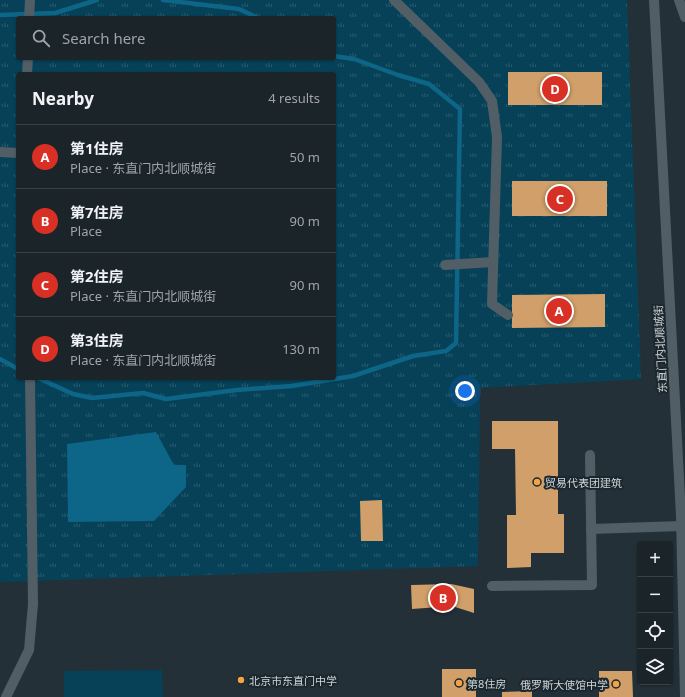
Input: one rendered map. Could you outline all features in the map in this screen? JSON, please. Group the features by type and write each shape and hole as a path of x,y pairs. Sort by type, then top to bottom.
{"street":[{"path":"29,16 30,0"},
{"path":"394,0 479,82 492,100 497,137 492,304 508,315"},
{"name":"东直门内北顺城街","path":"654,0 682,519 685,696"},
{"path":"680,0 685,17"},
{"path":"27,72 28,60"},
{"path":"0,152 16,153"},
{"path":"446,265 493,262"},
{"path":"6,697 29,650 33,604 30,382"},
{"path":"492,586 592,585 590,455"},
{"path":"591,529 682,519"}],"green space":[{"path":"0,0 627,0 641,379 480,388 478,566 0,582"},
{"path":"162,670 163,697 64,697 64,671"}],"shaded area":[{"path":"156,432 174,465 186,465 186,487 154,521 68,522 67,444"}],"building":[{"path":"508,72 602,72 602,105 508,105"},
{"path":"512,181 607,181 607,216 512,216"},
{"path":"605,294 605,327 512,328 512,295"},
{"name":"贸易代表团建筑","path":"492,421 558,421 558,514 564,514 564,553 531,553 531,567 507,568 507,515 516,515 515,449 492,449"},
{"path":"382,500 383,541 361,541 360,501"},
{"path":"451,584 474,589 474,613 452,606 412,609 411,585"},
{"name":"第8住房","path":"442,669 476,669 476,697 442,697"},
{"name":"俄罗斯大使馆中学","path":"599,671 632,671 633,697 599,697"},
{"name":"俄罗斯大使馆中学","path":"532,691 532,697 502,697 502,692"}],"waterway":[{"path":"0,15 55,13 97,0"},
{"path":"163,0 239,9 254,16"},
{"path":"336,56 354,59 398,75 429,84 460,109 456,343 446,351 413,356 353,376 336,379"},
{"path":"0,359 16,368"},
{"path":"42,380 73,394 92,398 143,393 166,399 237,390 292,386 329,380"}],"place":[{"name":"第3住房","path":"555,89"},
{"name":"第2住房","path":"560,199"},
{"name":"第1住房","path":"559,311"},
{"name":"贸易代表团建筑","path":"537,482"},
{"name":"第7住房","path":"443,598"},
{"name":"北京市东直门中学","path":"241,680"},
{"name":"第8住房","path":"459,683"},
{"name":"俄罗斯大使馆中学","path":"616,684"}]}
